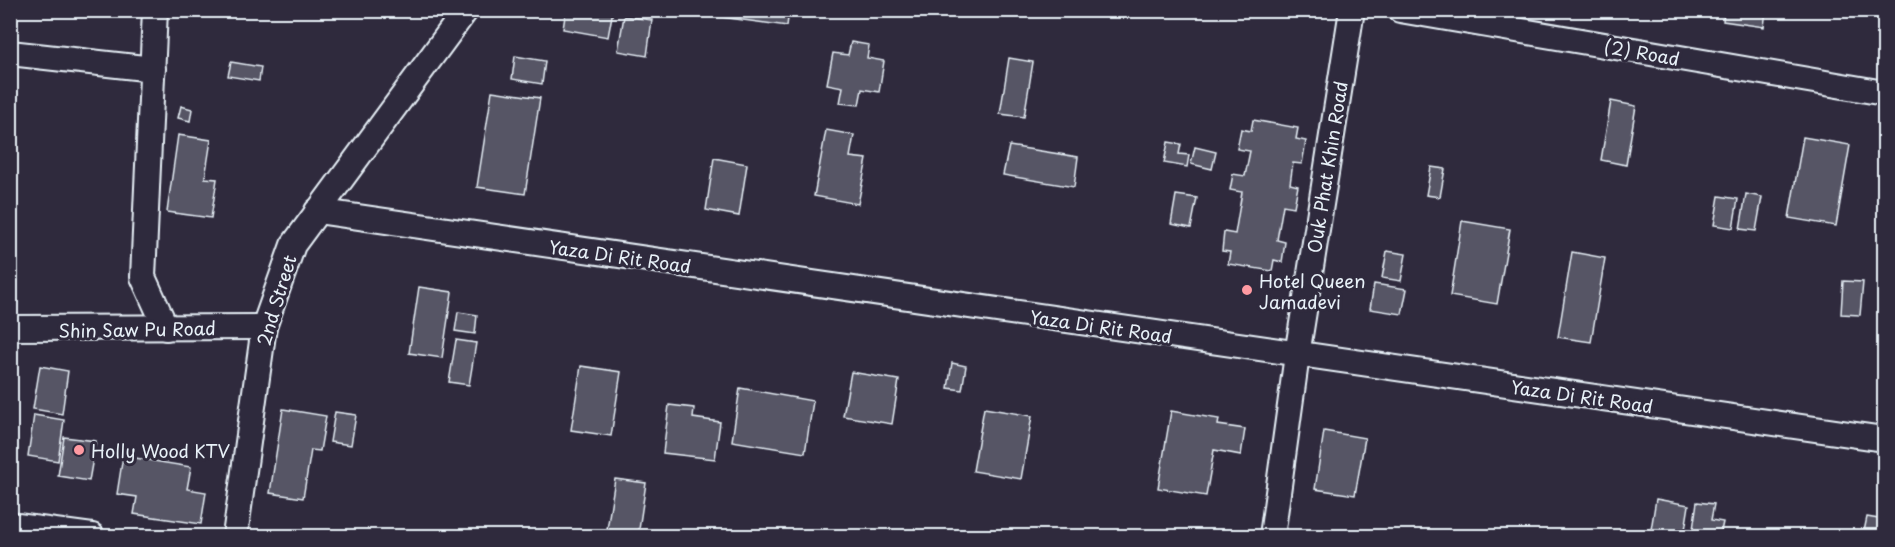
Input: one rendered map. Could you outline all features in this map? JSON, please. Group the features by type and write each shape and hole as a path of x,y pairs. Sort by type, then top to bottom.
{"street":[{"path":"155,10 143,277 166,328"},
{"name":"2nd Street","path":"235,537 264,327 292,245 466,10"},
{"name":"Ouk Phat Khin Road","path":"1272,537 1297,355 1352,10"},
{"name":"(2) Road","path":"1400,10 1884,93"},
{"path":"10,52 153,69"},
{"name":"Yaza Di Rit Road","path":"317,211 1884,439"},
{"name":"Shin Saw Pu Road","path":"10,328 264,327"},
{"path":"10,525 92,537"}],"building":[{"path":"566,10 613,10 608,37 563,29"},
{"path":"715,10 789,10 787,26 714,16"},
{"path":"1724,10 1766,10 1764,27 1723,21"},
{"path":"624,16 652,20 647,56 618,51"},
{"path":"851,42 869,45 867,58 884,61 879,92 862,89 859,105 840,103 843,87 827,84 833,53 848,55"},
{"path":"515,56 545,61 542,84 512,79"},
{"path":"1009,58 1033,62 1024,117 1000,114"},
{"path":"231,62 261,67 259,81 228,76"},
{"path":"492,91 540,98 525,194 477,187"},
{"path":"1611,101 1636,106 1626,165 1601,160"},
{"path":"181,106 192,109 190,121 178,118"},
{"path":"1253,120 1298,128 1296,139 1306,141 1302,164 1293,163 1290,184 1298,186 1294,207 1283,205 1277,240 1285,242 1282,262 1274,260 1272,271 1228,264 1230,252 1222,251 1224,232 1235,234 1242,192 1230,190 1233,174 1245,176 1250,151 1237,149 1241,129 1251,131"},
{"path":"826,130 854,135 850,157 867,159 858,204 814,196"},
{"path":"178,135 211,140 205,178 217,179 211,218 167,212"},
{"path":"1803,137 1850,145 1836,226 1789,218"},
{"path":"1168,142 1181,144 1179,154 1189,155 1187,167 1164,163"},
{"path":"1009,146 1078,157 1074,187 1003,175"},
{"path":"1195,147 1216,152 1212,169 1191,164"},
{"path":"714,158 747,164 739,216 706,210"},
{"path":"1431,167 1445,169 1440,197 1426,195"},
{"path":"1746,194 1762,197 1756,231 1740,229"},
{"path":"1176,195 1197,198 1191,228 1171,224"},
{"path":"1719,196 1738,199 1733,228 1714,225"},
{"path":"1462,221 1510,229 1497,304 1450,296"},
{"path":"1387,251 1406,254 1401,281 1382,278"},
{"path":"1572,252 1605,258 1591,342 1558,337"},
{"path":"1843,281 1863,282 1860,315 1841,314"},
{"path":"1374,284 1407,289 1402,314 1370,309"},
{"path":"419,287 452,292 442,358 409,353"},
{"path":"458,312 477,315 475,334 455,331"},
{"path":"456,340 476,343 469,385 449,382"},
{"path":"952,363 966,366 962,390 948,388"},
{"path":"40,366 68,371 62,414 33,409"},
{"path":"581,366 621,372 611,436 571,430"},
{"path":"851,372 899,380 892,424 843,416"},
{"path":"740,388 813,401 805,453 732,441"},
{"path":"669,405 694,408 693,418 720,422 715,459 663,453"},
{"path":"984,408 1032,416 1021,479 973,471"},
{"path":"283,409 326,416 320,451 311,450 303,498 270,493"},
{"path":"1171,411 1219,419 1218,425 1245,429 1241,455 1214,450 1206,496 1158,488"},
{"path":"335,412 356,415 351,445 330,442"},
{"path":"34,415 64,420 58,461 28,456"},
{"path":"1324,431 1365,438 1355,495 1315,489"},
{"path":"64,437 96,441 89,481 58,476"},
{"path":"123,456 191,467 187,489 206,492 201,524 134,514 137,497 117,494"},
{"path":"615,479 646,483 638,536 606,536"},
{"path":"1656,499 1689,505 1684,536 1650,536"},
{"path":"1697,502 1714,504 1711,520 1723,522 1720,536 1692,536"},
{"path":"1867,517 1884,520 1884,536 1863,536"}],"place":[{"name":"Hotel Queen Jamadevi","path":"1247,290"},
{"name":"Holly Wood KTV","path":"79,450"}]}
